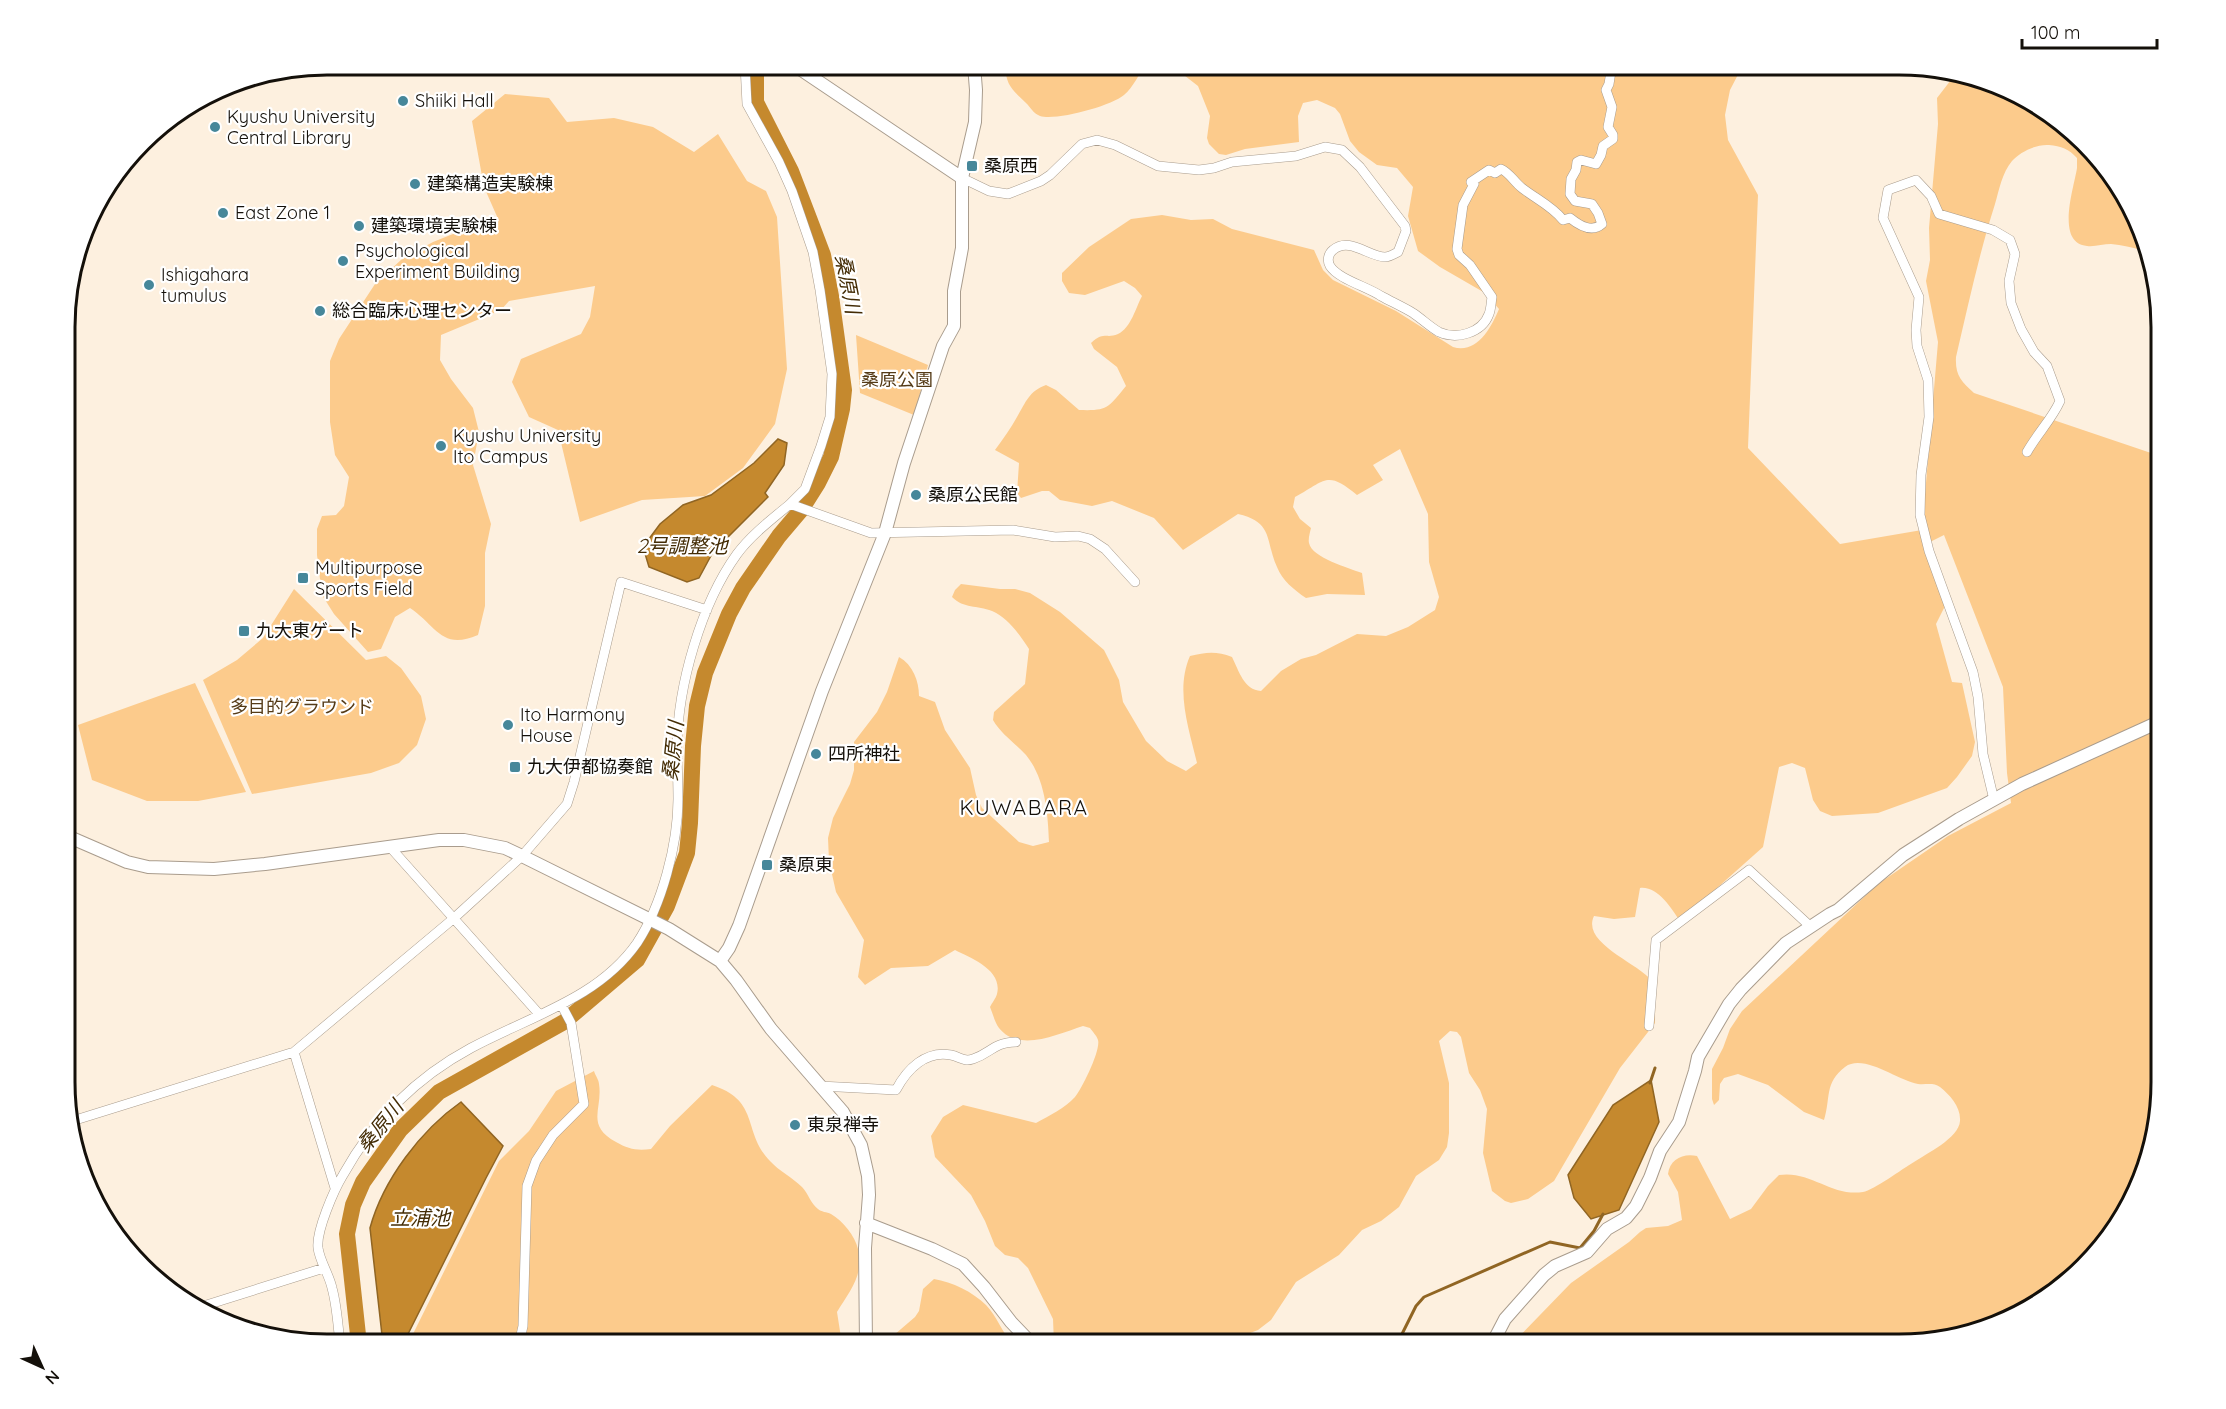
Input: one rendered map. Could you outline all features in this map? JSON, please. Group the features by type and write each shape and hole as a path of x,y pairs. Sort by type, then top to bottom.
{"street":[{"path":"339,1334 332,1287 318,1248 321,1228 335,1188 359,1146 417,1083 438,1068 471,1048 539,1014 562,1006 613,969 636,944 650,919 673,843 678,800 677,744 694,642 718,585 738,553 765,525 793,505 805,489 821,446 830,417 832,374 813,252 792,190 747,104 746,75"},
{"path":"810,75 962,178 989,191 1008,194 1041,181 1082,144 1097,140 1115,145 1158,166 1192,170 1214,168 1232,162 1296,156 1325,147 1342,150 1369,176 1405,226 1406,231 1398,252 1384,257 1360,249 1341,246 1331,252 1328,259 1330,267 1342,276 1408,310 1440,333 1462,335 1473,332 1485,324 1490,312 1492,297 1472,268 1459,255 1457,249 1463,205 1474,184 1471,182 1487,171 1495,173 1501,169 1506,171 1523,189 1554,209 1563,220 1570,218 1590,229 1602,224 1592,204 1575,201 1570,194 1571,179 1577,162 1581,160 1596,164 1603,146 1613,139 1608,127 1612,107 1606,90 1610,84 1611,75"},
{"path":"720,962 739,926 822,691 885,533 904,463 943,346 954,326 954,291 962,248 962,178 975,122 975,75"},
{"path":"1994,800 1983,754 1978,697 1973,672 1927,543 1920,515 1921,475 1929,417 1928,380 1917,346 1919,297 1883,218 1887,190 1916,180 1931,196 1940,214 1993,230 2010,240 2015,254 2009,281 2012,303 2021,329 2034,352 2047,366 2060,400 2055,412 2038,432 2027,452"},
{"path":"793,505 871,533 1012,530 1055,537 1090,538 1105,549 1135,582"},
{"path":"78,1119 294,1052 453,919 522,856 554,820 571,796 621,582 707,610"},
{"path":"1497,1334 1505,1319 1544,1275 1555,1266 1587,1252 1607,1229 1626,1218 1636,1206 1663,1145 1680,1122 1698,1057 1740,989 1786,943 1838,910 1903,855 1959,819 2022,784 2151,725"},
{"path":"75,839 127,862 148,867 214,869 439,840 464,840 505,848 669,929 720,962 736,980 771,1029 843,1113 861,1145 868,1176 869,1196 866,1223 866,1334"},
{"path":"390,847 539,1014"},
{"path":"1649,1026 1656,940 1749,870 1812,927"},
{"path":"521,1334 527,1186 536,1161 553,1135 584,1104 572,1023 562,1006"},
{"path":"820,1086 896,1090 904,1074 919,1062 934,1056 949,1055 965,1060 975,1058 1002,1043 1016,1042"},
{"path":"294,1052 335,1188"},
{"path":"866,1223 963,1264 1022,1334"},
{"path":"209,1304 324,1268"}],"green space":[{"path":"1007,75 1139,75 1124,95 1108,104 1083,112 1048,117 1036,113 1013,90"},
{"path":"1184,75 1738,75 1730,90 1725,115 1728,140 1758,195 1748,448 1840,544 1922,530 1938,342 1926,281 1930,260 1929,228 1938,124 1937,98 1950,81 1980,88 2011,101 2039,117 2065,137 2089,161 2109,187 2125,215 2139,250 2111,244 2087,246 2077,243 2069,225 2070,201 2077,168 2077,158 2071,152 2057,146 2044,145 2024,152 2012,161 2000,187 1956,357 1960,377 1974,393 2151,453 2151,1082 2149,1115 2138,1163 2125,1194 2109,1222 2089,1248 2065,1272 2039,1292 2011,1308 1980,1321 1932,1332 1899,1334 1522,1334 1571,1283 1640,1232 1646,1228 1668,1226 1682,1220 1678,1192 1668,1174 1671,1164 1682,1156 1697,1156 1730,1219 1751,1209 1779,1175 1801,1176 1841,1191 1863,1192 1868,1190 1941,1145 1958,1127 1960,1116 1957,1106 1940,1087 1910,1082 1862,1063 1845,1067 1834,1079 1829,1091 1824,1120 1804,1112 1768,1085 1738,1074 1724,1078 1720,1084 1719,1100 1714,1105 1712,1099 1712,1069 1730,1029 1742,1011 1878,884 1948,836 2011,803 2007,773 2003,687 1944,535 1924,545 1946,604 1936,624 1952,682 1962,683 1975,742 1972,756 1947,788 1878,813 1832,816 1820,811 1813,800 1805,768 1792,763 1779,767 1763,847 1680,921 1658,894 1647,888 1640,888 1635,917 1614,919 1594,916 1592,926 1603,944 1651,980 1655,1023 1620,1068 1554,1181 1528,1199 1511,1203 1492,1191 1483,1153 1487,1109 1480,1090 1469,1073 1461,1037 1457,1032 1450,1031 1439,1041 1449,1083 1449,1133 1447,1147 1439,1160 1416,1176 1399,1207 1381,1221 1362,1230 1339,1255 1296,1282 1271,1320 1258,1330 1248,1334 1054,1334 1053,1319 1028,1268 1018,1258 1005,1255 995,1246 971,1195 935,1157 931,1136 943,1117 963,1105 1036,1123 1051,1115 1067,1105 1078,1093 1094,1060 1098,1040 1090,1028 1083,1026 1039,1039 1017,1039 1007,1035 999,1028 990,1007 997,994 998,986 995,978 977,961 955,950 928,966 891,968 865,985 858,977 864,940 836,892 829,861 828,838 833,818 850,784 854,770 854,742 877,712 887,692 899,657 908,664 914,674 919,696 935,702 945,730 970,768 976,795 982,808 1019,842 1033,846 1049,842 1041,785 1026,755 993,720 994,712 1025,684 1029,649 1013,627 998,614 961,603 952,597 961,584 1015,589 1030,593 1060,612 1104,650 1119,680 1123,702 1146,741 1167,761 1186,771 1197,763 1187,723 1184,696 1184,682 1190,656 1211,653 1232,657 1246,683 1255,690 1261,691 1281,671 1301,659 1316,655 1357,634 1386,636 1408,627 1435,610 1439,597 1429,562 1428,514 1400,449 1373,465 1383,480 1357,495 1339,482 1326,480 1295,497 1293,507 1300,519 1311,528 1309,541 1312,548 1332,562 1362,573 1365,595 1327,594 1306,598 1297,592 1279,572 1263,527 1258,522 1238,514 1183,550 1154,518 1112,501 1092,506 1060,500 1049,491 1021,498 1017,493 1019,463 995,450 1032,394 1046,385 1056,390 1079,410 1096,410 1111,404 1126,386 1117,367 1094,349 1091,343 1099,337 1123,331 1130,322 1142,296 1124,281 1085,295 1069,293 1062,281 1062,273 1089,247 1131,219 1162,215 1191,220 1213,219 1232,229 1314,250 1323,270 1333,280 1396,311 1453,347 1469,347 1476,343 1492,324 1499,309 1485,293 1440,267 1418,251 1408,216 1413,187 1397,168 1377,165 1359,152 1350,141 1340,114 1335,108 1317,100 1303,103 1298,116 1299,142 1245,149 1226,155 1219,154 1209,144 1207,138 1210,116 1198,86"},
{"path":"505,94 549,98 567,122 614,118 653,127 694,152 718,134 747,181 766,191 777,217 787,369 775,424 743,468 705,496 642,500 580,522 558,430 529,417 512,382 521,359 581,334 590,317 595,286 509,301 501,310 441,335 440,360 473,408 479,432 473,465 491,524 485,553 485,606 478,635 455,640 440,634 410,608 395,617 381,649 368,652 334,614 322,595 317,555 317,529 322,516 336,515 344,506 349,477 335,455 330,422 330,361 339,339 375,284 402,259 433,242 463,230 499,221 484,187 472,121"},
{"name":"桑原公園","path":"856,335 928,365 914,415 860,393"},
{"name":"多目的グラウンド","path":"294,589 366,660 386,656 401,668 421,696 426,719 417,745 399,763 371,773 252,794 203,680 237,660 263,638"},
{"path":"195,683 246,792 198,801 147,801 92,780 78,725"},
{"path":"594,1071 599,1082 597,1116 601,1129 616,1142 641,1150 651,1149 670,1126 712,1085 738,1100 745,1108 761,1150 770,1161 802,1187 818,1209 831,1214 840,1221 848,1229 856,1244 860,1258 858,1275 837,1312 840,1334 413,1334 499,1161 529,1131 556,1091"},
{"path":"934,1279 962,1288 981,1300 990,1309 1005,1334 895,1334 919,1311 923,1289"}],"water":[{"name":"2号調整池","path":"778,439 787,443 784,465 765,493 768,497 713,552 699,578 687,582 649,567 643,547 660,524 683,505 711,495 754,463"},
{"path":"1651,1080 1659,1122 1619,1210 1591,1219 1574,1198 1568,1175 1613,1105"},
{"name":"立浦池","path":"461,1102 503,1146 408,1334 382,1334 370,1228 384,1192 394,1174 418,1142 446,1113"}],"waterway":[{"name":"桑原川","path":"358,1334 347,1234 353,1205 363,1182 400,1130 439,1092 564,1022 637,960 667,906 687,853 693,746 697,706 705,673 729,614 743,588 779,536 801,510 831,457 844,390 823,255 791,171 756,102 756,75"},
{"path":"1650,1083 1655,1068"},
{"path":"1402,1334 1416,1306 1424,1297 1550,1242 1580,1248 1594,1231 1603,1214"}],"place":[{"name":"Shiiki Hall","path":"403,101"},
{"name":"Kyushu University Central Library","path":"215,127"},
{"name":"桑原西","path":"972,166"},
{"name":"建築構造実験棟","path":"415,184"},
{"name":"East Zone 1","path":"223,213"},
{"name":"建築環境実験棟","path":"359,226"},
{"name":"Psychological Experiment Building","path":"343,261"},
{"name":"Ishigahara tumulus","path":"149,285"},
{"name":"総合臨床心理センター","path":"320,311"},
{"name":"Kyushu University Ito Campus","path":"441,446"},
{"name":"桑原公民館","path":"916,495"},
{"name":"Multipurpose Sports Field","path":"303,578"},
{"name":"九大東ゲート","path":"244,631"},
{"name":"Ito Harmony House","path":"508,725"},
{"name":"四所神社","path":"816,754"},
{"name":"九大伊都協奏館","path":"515,767"},
{"name":"桑原東","path":"767,865"},
{"name":"東泉禅寺","path":"795,1125"}],"district":[{"name":"KUWABARA","path":"1024,808"}]}
